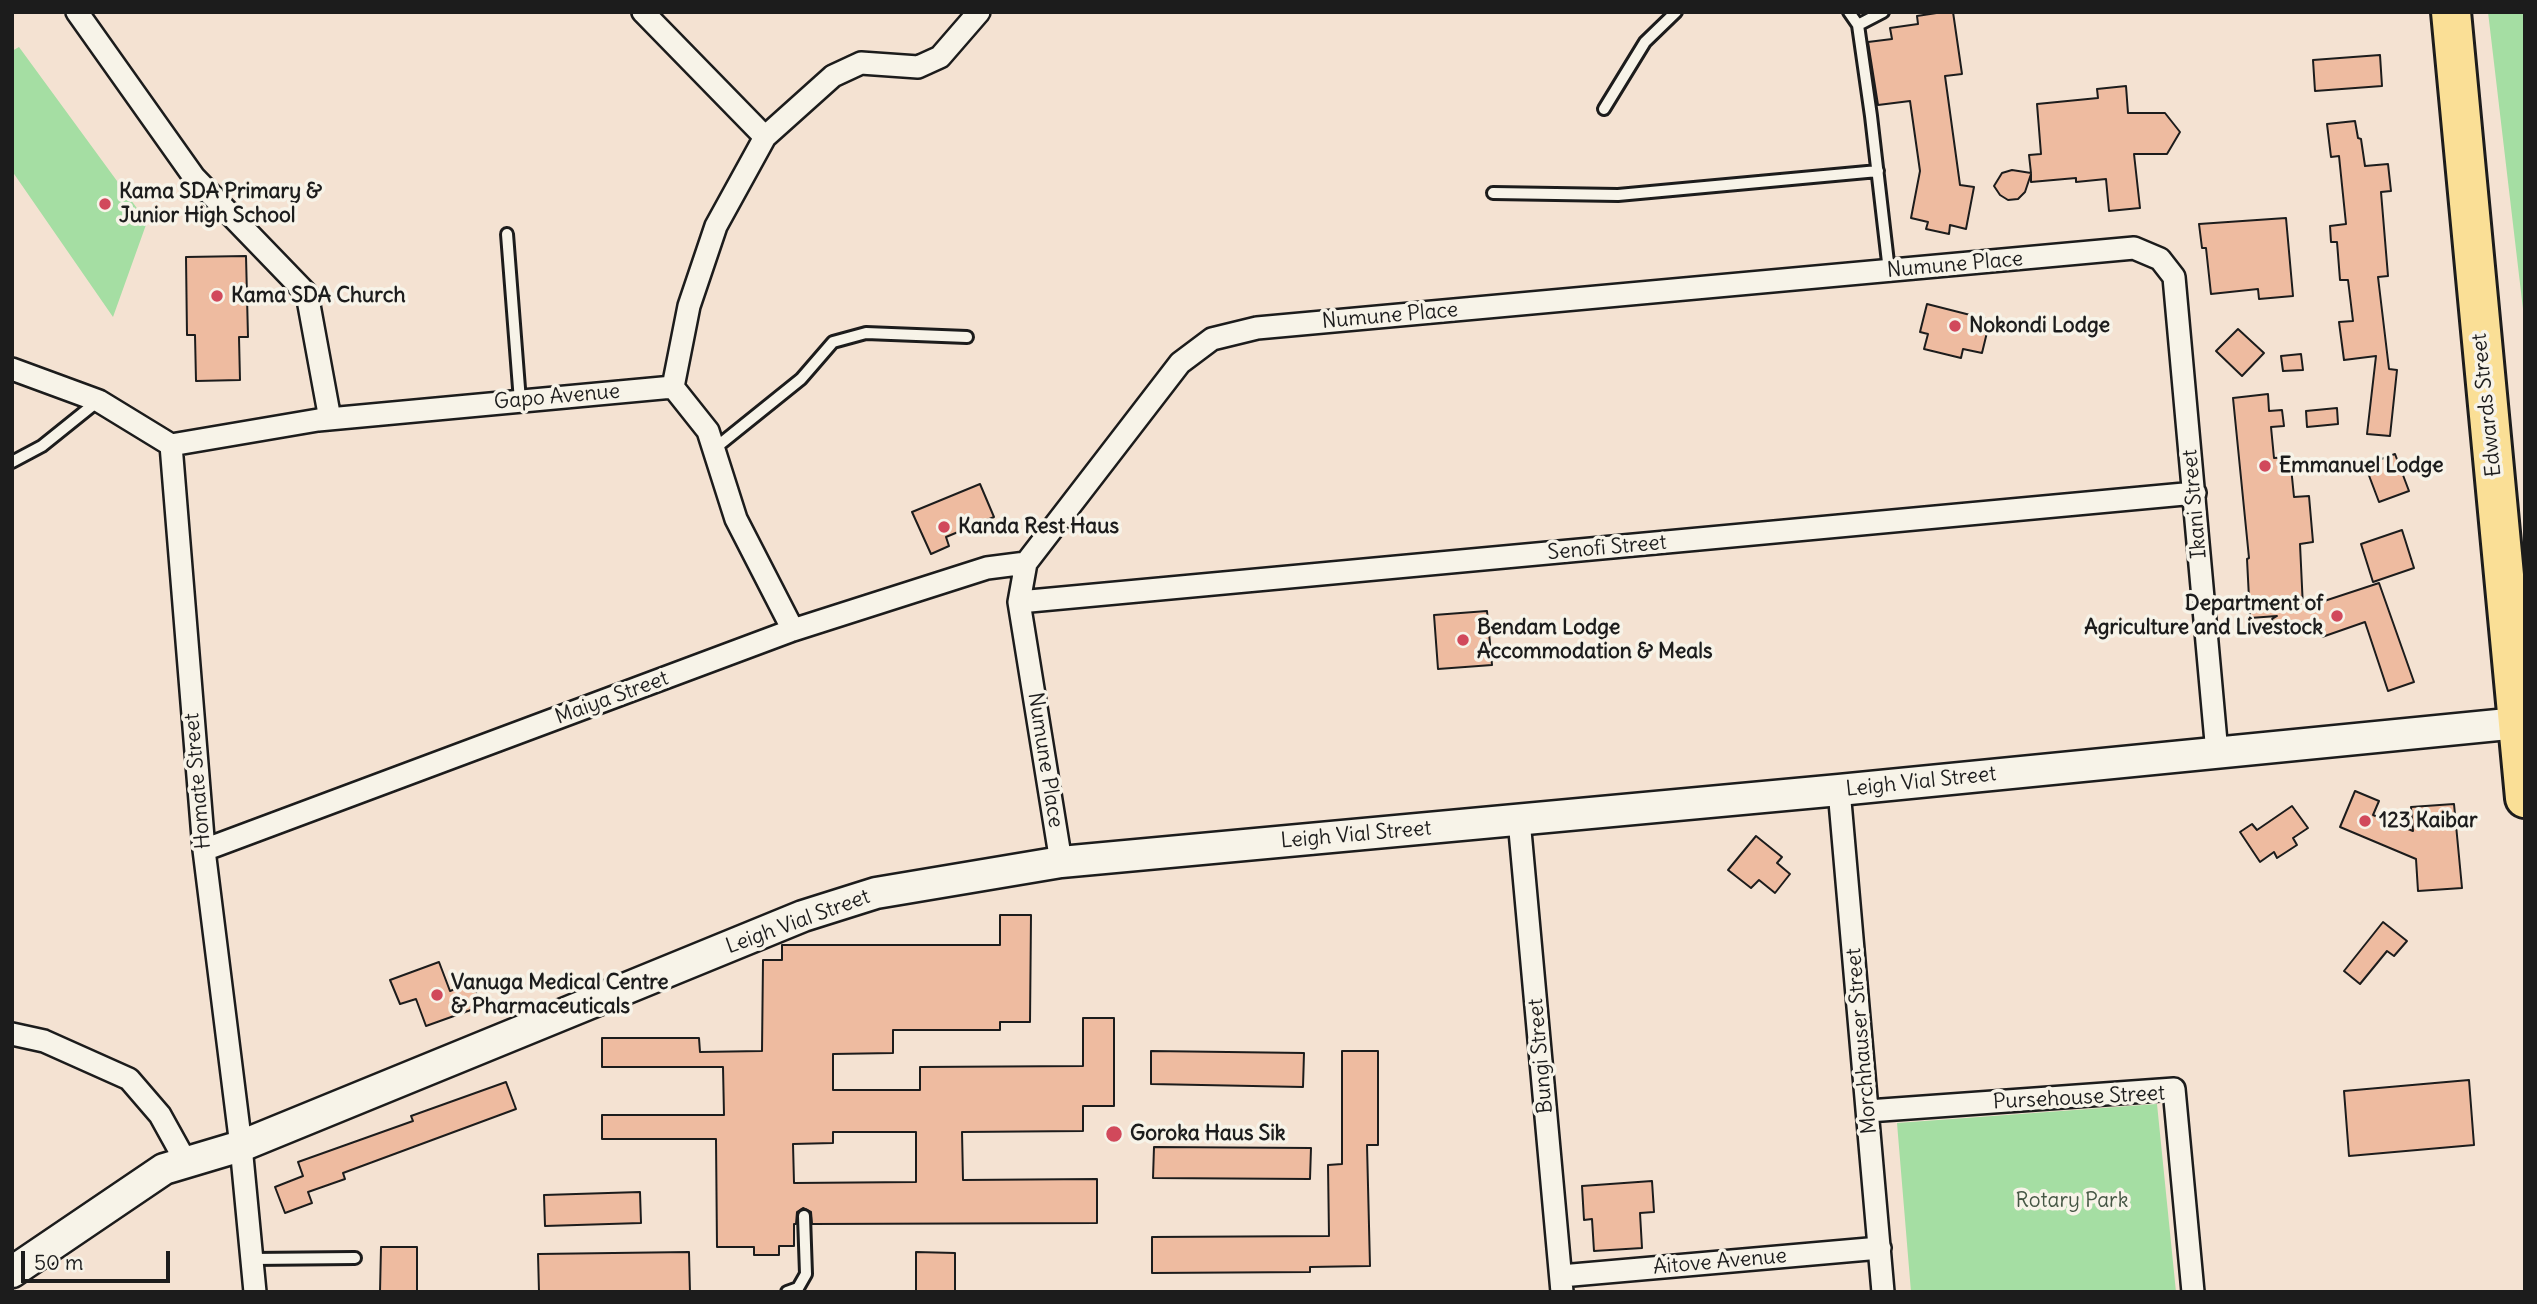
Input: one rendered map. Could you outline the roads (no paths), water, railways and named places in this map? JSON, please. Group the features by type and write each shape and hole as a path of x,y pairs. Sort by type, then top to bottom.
{"highway":[{"name":"Edwards Street","path":"2452,29 2525,798"}],"street":[{"path":"77,12 194,177 307,294 330,419"},
{"path":"643,12 765,137"},
{"path":"793,630 736,519 708,431 673,387 689,306 716,226 765,137 833,76 861,63 918,67 940,57 979,12"},
{"path":"2452,29 2472,12"},
{"name":"Numune Place","path":"1061,862 1019,603 1026,564 1180,363 1212,339 1257,328 2134,248 2160,260"},
{"name":"Ikani Street","path":"2160,260 2174,277 2217,753"},
{"path":"12,369 99,401 171,444"},
{"name":"Gapo Avenue","path":"171,444 330,419 673,387"},
{"name":"Homate Street","path":"171,444 204,850 241,1146 255,1292"},
{"name":"Senofi Street","path":"1019,603 2195,493"},
{"name":"Maiya Street","path":"204,850 793,630 987,568 1026,564"},
{"name":"Leigh Vial Street","path":"12,1272 164,1168 241,1146 803,916 876,893 1061,862 1839,790 2518,723"},
{"name":"Morchhauser Street","path":"1839,790 1883,1292"},
{"name":"Bungi Street","path":"1519,820 1562,1284"},
{"path":"12,1034 44,1041 129,1079 160,1115 186,1162"},
{"name":"Pursehouse Street","path":"1868,1111 2174,1089 2193,1292"},
{"name":"Aitove Avenue","path":"1562,1284 1880,1248"}],"lane":[{"path":"1604,109 1645,42 1676,12"},
{"path":"1849,12 1858,25 1889,271"},
{"path":"1858,25 1883,12"},
{"path":"1493,193 1618,195 1878,171"},
{"path":"508,234 520,401"},
{"path":"714,449 801,379 833,342 866,333 967,337"},
{"path":"12,461 42,446 99,401"},
{"path":"787,1292 798,1288 806,1274 804,1216"},
{"path":"252,1259 355,1258"}],"place":[{"name":"Kama SDA Primary & Junior High School","path":"105,204"},
{"name":"Kama SDA Church","path":"217,296"},
{"name":"Nokondi Lodge","path":"1955,326"},
{"name":"Emmanuel Lodge","path":"2265,466"},
{"name":"Kanda Rest Haus","path":"944,527"},
{"name":"Department of Agriculture and Livestock","path":"2337,616"},
{"name":"Bendam Lodge Accommodation & Meals","path":"1463,640"},
{"name":"123 Kaibar","path":"2365,821"},
{"name":"Vanuga Medical Centre & Pharmaceuticals","path":"437,995"},
{"name":"Goroka Haus Sik","path":"1114,1134"}],"park label":[{"name":"Rotary Park","path":"2072,1201"}]}
